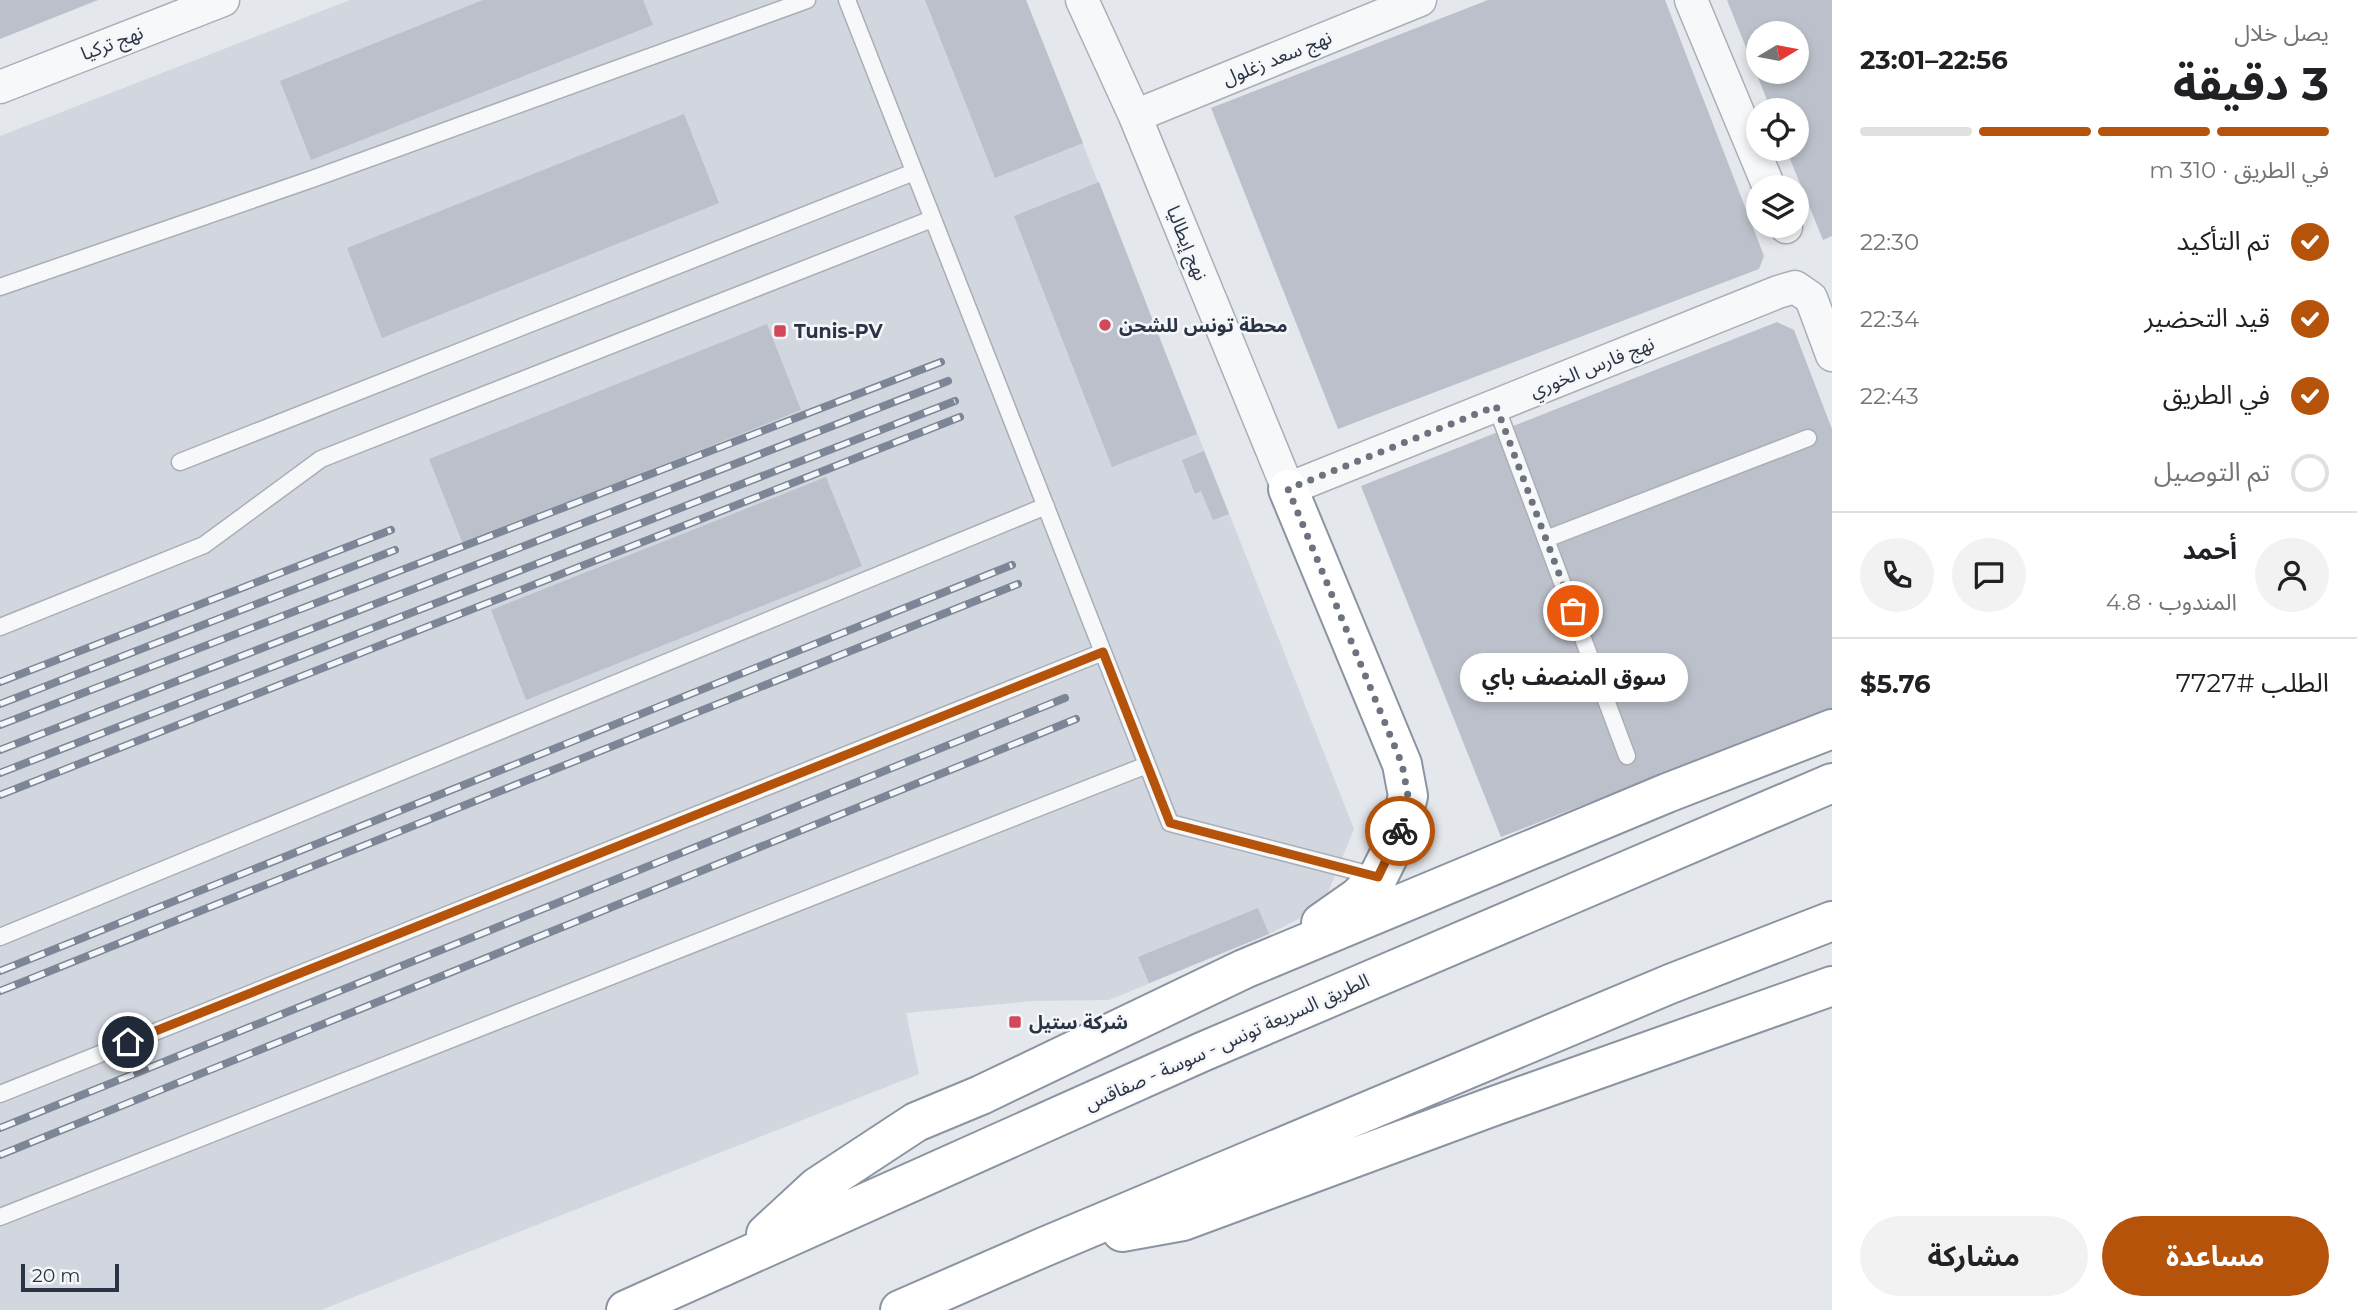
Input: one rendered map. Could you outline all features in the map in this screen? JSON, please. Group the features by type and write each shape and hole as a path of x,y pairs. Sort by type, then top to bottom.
{"highway":[{"path":"1244,969 1306,934 1358,897 1378,877 1404,820 1408,796 1402,764 1288,489"},
{"path":"743,1255 817,1187 916,1122 981,1095 1244,969 1667,793 1832,730"},
{"name":"الطريق السريعة تونس - سوسة - صفاقس","path":"626,1310 743,1255 1406,964 1832,783"},
{"path":"900,1310 1670,984 1832,920"},
{"path":"1044,1247 1183,1221 1494,1106 1832,986"}],"street":[{"name":"نهج تركيا","path":"0,87 223,0"},
{"name":"نهج إيطاليا","path":"1082,0 1135,116 1288,489"},
{"name":"نهج سعد زغلول","path":"1135,116 1420,0"},
{"path":"1691,0 1764,175"},
{"name":"نهج فارس الخوري","path":"1288,489 1795,287 1811,298 1832,355"}],"lane":[{"path":"0,287 315,178 807,0"},
{"path":"847,0 1170,823 1378,877"},
{"path":"180,463 914,172"},
{"path":"0,627 204,545 321,459 932,219"},
{"path":"1496,406 1627,755"},
{"path":"1546,539 1808,438"},
{"path":"0,937 1046,506"},
{"path":"0,1094 1103,652"},
{"path":"0,1217 1147,765"}],"shaded area":[{"path":"350,0 1026,0 1354,829 1322,907 1269,934 1109,1000 1033,1001 906,1013 919,1074 321,1310 0,1310 0,136"}],"building":[{"path":"0,0 98,0 0,39"},
{"path":"483,0 643,0 653,25 311,160 280,81"},
{"path":"925,0 1026,0 1083,143 995,178"},
{"path":"1488,0 1665,0 1746,209 1746,238 1757,238 1764,256 1759,269 1338,429 1211,108"},
{"path":"1727,0 1832,0 1832,236 1823,240 1809,206 1809,175 1797,175 1791,161 1809,161 1809,98 1766,98 1761,84 1810,84 1810,21 1746,21 1746,48"},
{"path":"684,114 719,203 382,338 347,248"},
{"name":"محطة تونس للشحن","path":"1099,182 1197,434 1112,467 1014,216"},
{"path":"1777,322 1794,330 1832,429 1832,708 1501,837 1361,486"},
{"path":"767,324 801,410 463,544 429,459"},
{"path":"1204,451 1229,514 1213,520 1201,491 1195,494 1182,460"},
{"path":"826,477 862,566 526,700 491,610"},
{"path":"1258,908 1269,934 1149,983 1138,957"}],"railway":[{"path":"0,725 941,362"},
{"path":"0,750 948,381"},
{"path":"0,773 955,401"},
{"path":"0,795 960,417"},
{"path":"0,682 391,530"},
{"path":"0,704 395,550"},
{"path":"0,971 1012,565"},
{"path":"0,991 1018,584"},
{"path":"0,1128 1065,698"},
{"path":"0,1155 1076,719"}],"way so far":[{"path":"1400,831 1408,796 1402,764 1288,489 1496,406 1573,611"}],"place":[{"name":"محطة تونس للشحن","path":"1105,325"},
{"name":"Tunis-PV","path":"780,331"},
{"name":"سوق المنصف باي","path":"1573,611"},
{"name":"شركة ستيل","path":"1015,1022"}],"route":[{"path":"128,1042 1103,652 1170,823 1378,877 1400,831"}]}
